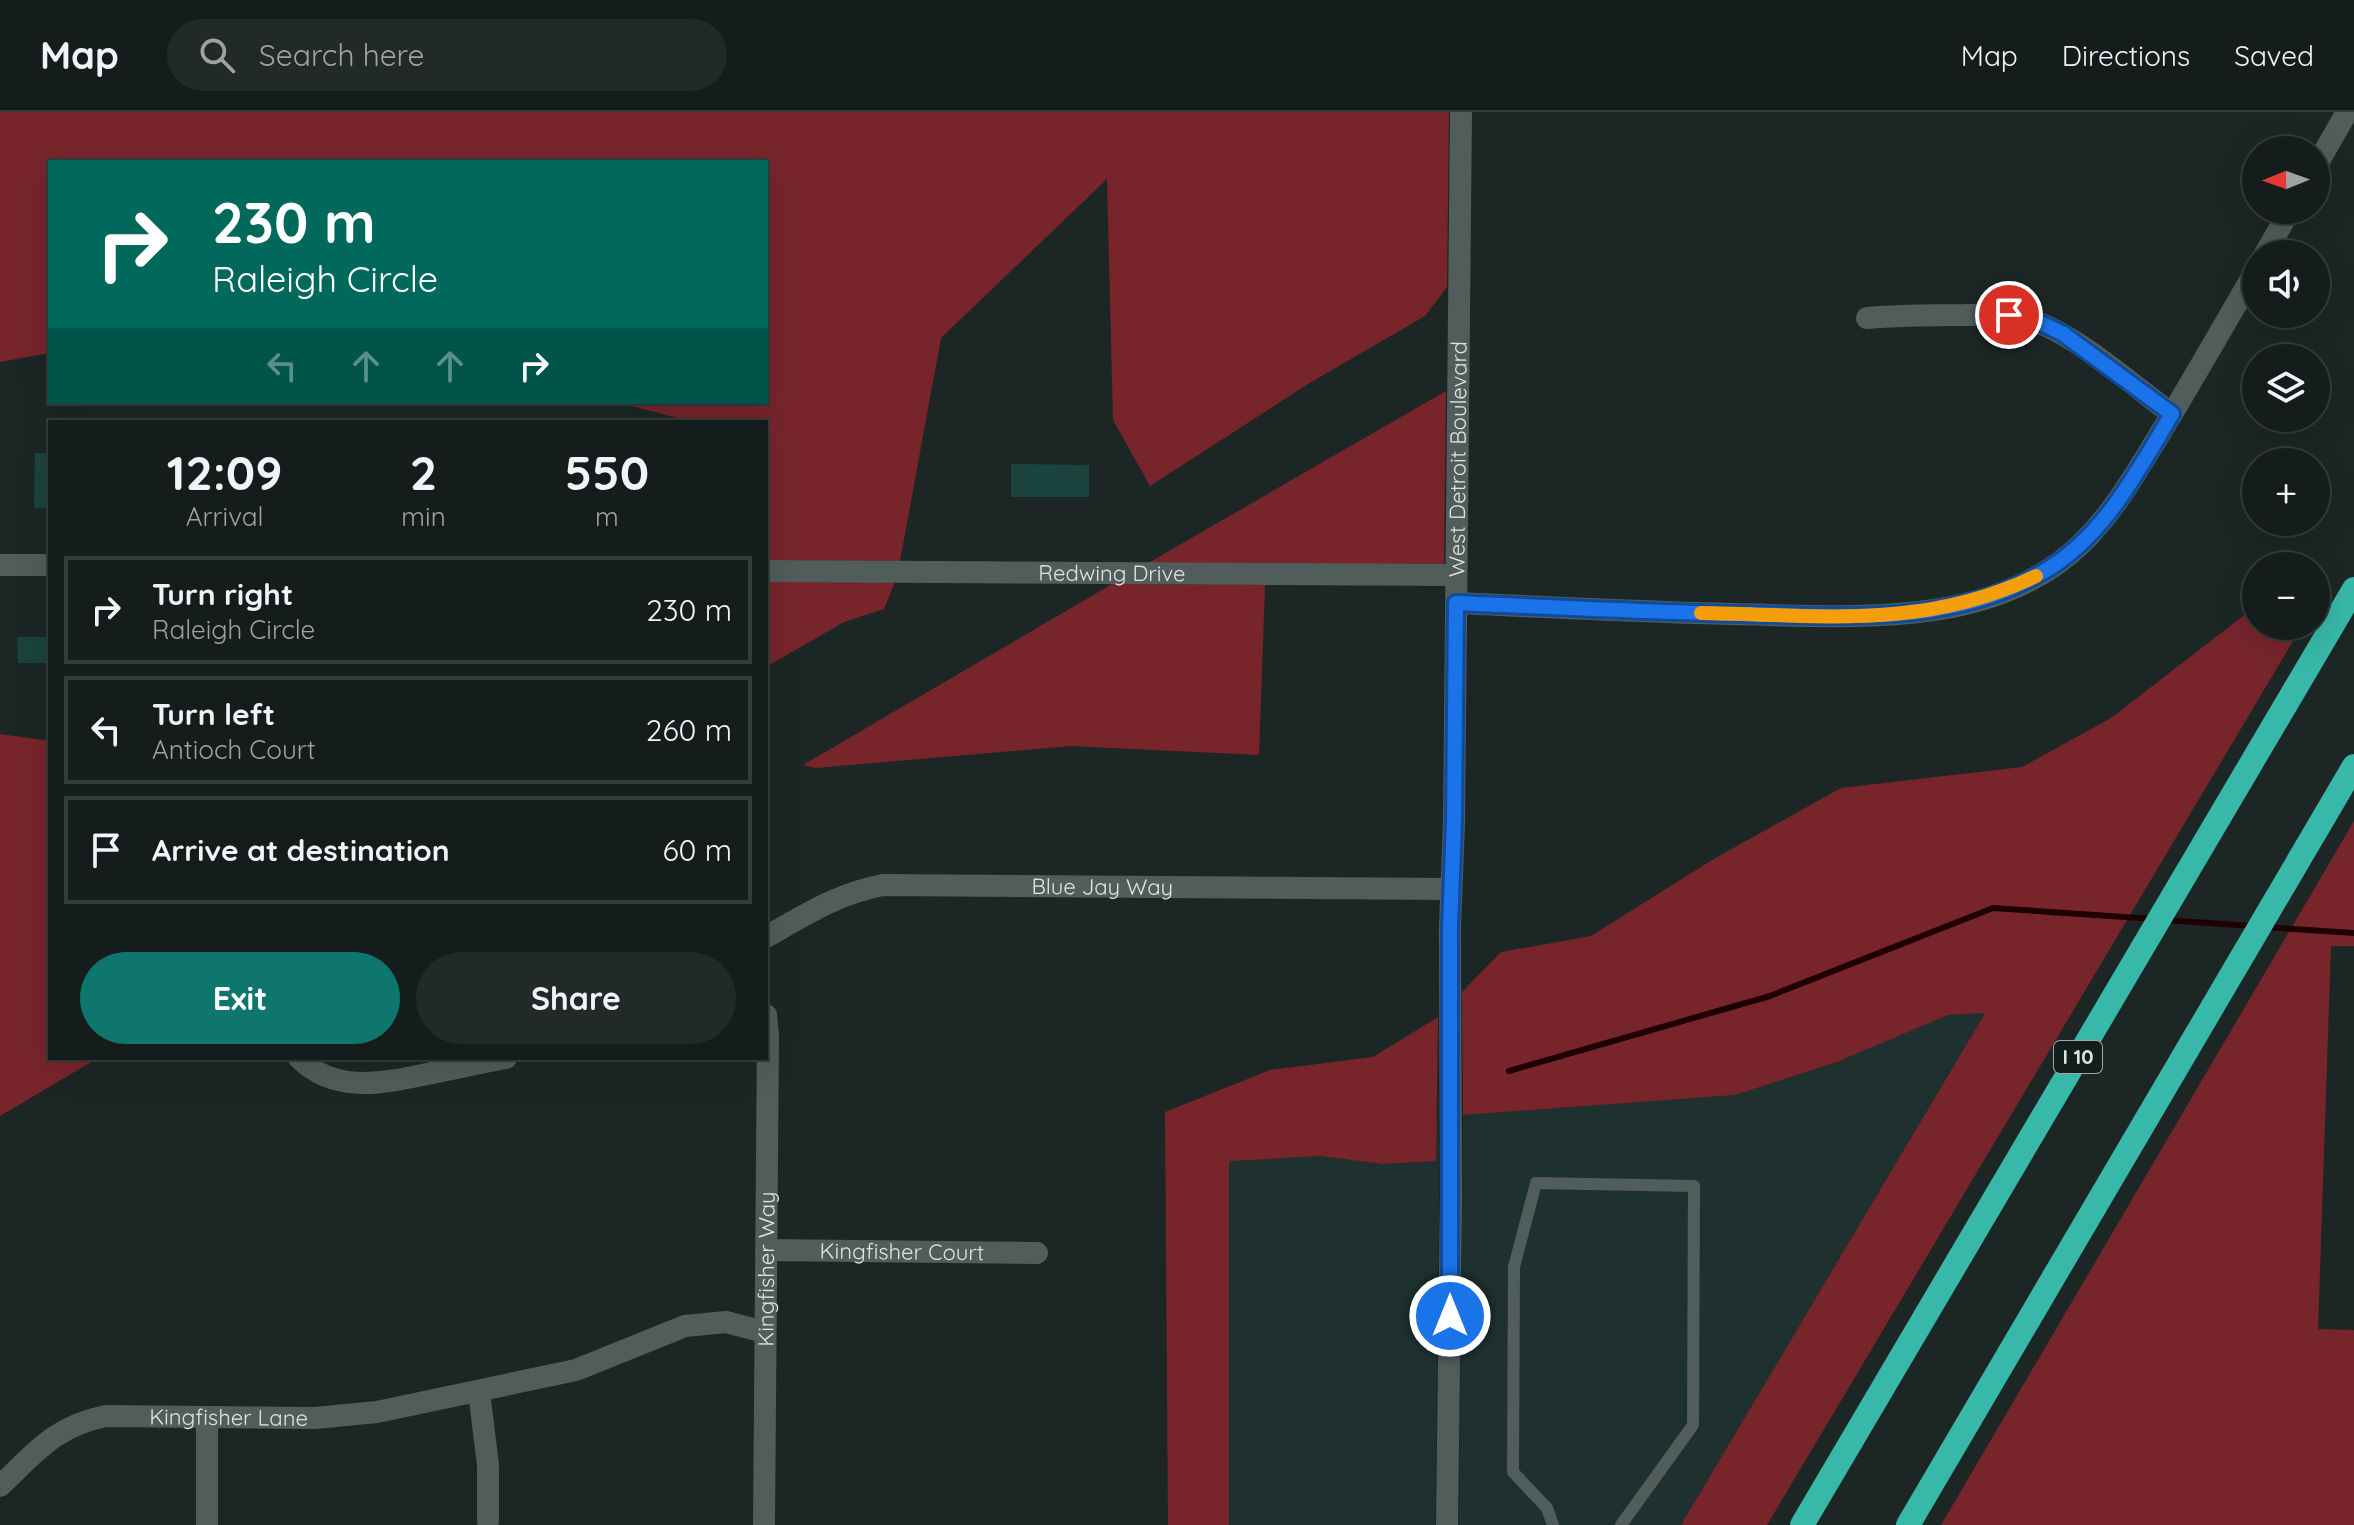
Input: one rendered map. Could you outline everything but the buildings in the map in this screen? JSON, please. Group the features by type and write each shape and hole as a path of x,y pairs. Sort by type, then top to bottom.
{"highway":[{"name":"I 10","path":"1802,1525 2354,589"},
{"path":"1908,1525 2354,766"}],"street":[{"name":"West Detroit Boulevard","path":"1447,1525 1461,112"},
{"path":"2330,142 2347,112"},
{"path":"1456,603 1670,613 1875,616 1945,608 1979,599 2044,572 2079,546 2120,498 2242,294"},
{"path":"1867,318 1907,314 1980,314 2009,315 2038,322 2062,333 2172,414"},
{"path":"0,565 48,565"},
{"name":"Redwing Drive","path":"768,571 1456,575"},
{"name":"Blue Jay Way","path":"768,936 828,901 855,890 883,885 1451,889"},
{"path":"302,1060 321,1074 339,1080 376,1084 496,1060"},
{"name":"Kingfisher Way","path":"764,1525 768,1060"},
{"name":"Kingfisher Court","path":"766,1250 1037,1253"},
{"name":"Kingfisher Lane","path":"0,1486 51,1437 87,1420 106,1416 315,1418 377,1412 576,1370 685,1326 726,1322 765,1332"},
{"path":"479,1392 488,1465 488,1521"},
{"path":"207,1417 207,1525"}],"lane":[{"path":"1553,1525 1547,1508 1513,1472 1514,1267 1536,1183 1694,1186 1693,1425 1621,1525"}],"shaded area":[{"path":"0,112 1449,112 1447,287 1425,316 1308,384 1150,486 1113,420 1107,179 941,338 900,561 768,560 768,420 685,420 624,404 768,404 768,160 48,160 48,353 0,362"},
{"path":"1446,391 1444,565 1148,563"},
{"path":"768,581 895,582 884,609 844,622 768,666"},
{"path":"1112,584 1265,585 1259,755 1071,746 816,768 803,765"},
{"path":"2242,617 2242,640 2294,640 1767,1525 1681,1525 1985,1013 1948,1015 1837,1062 1735,1095 1463,1115 1462,992 1501,952 1591,936 1712,860 1841,788 2022,767 2111,718"},
{"path":"0,734 48,741 48,1060 95,1060 0,1116"},
{"path":"2354,821 2354,946 2331,946 2318,1329 2354,1330 2354,1525 1941,1525"},
{"path":"1985,1012 1681,1525 1459,1525 1463,1115 1735,1095 1837,1062 1948,1015"},
{"path":"1438,1017 1436,1161 1383,1164 1320,1156 1229,1161 1229,1525 1168,1525 1165,1112 1270,1070 1373,1057"},
{"path":"1434,1117 1438,1117 1439,1197 1435,1525 1229,1525 1229,1160 1320,1156 1383,1164 1435,1161"}],"waterway":[{"path":"1509,1071 1770,996 1993,908 2154,919"},
{"path":"2165,920 2253,926"},
{"path":"2265,927 2354,933"}],"slow traffic":[{"path":"1701,613 1910,614 1979,599 2036,576"}],"route":[{"path":"1450,1316 1450,927 1456,603 1670,613 1875,616 1945,608 1979,599 2044,572 2079,546 2108,515 2172,414 2062,333 2038,322 2009,315"}]}
